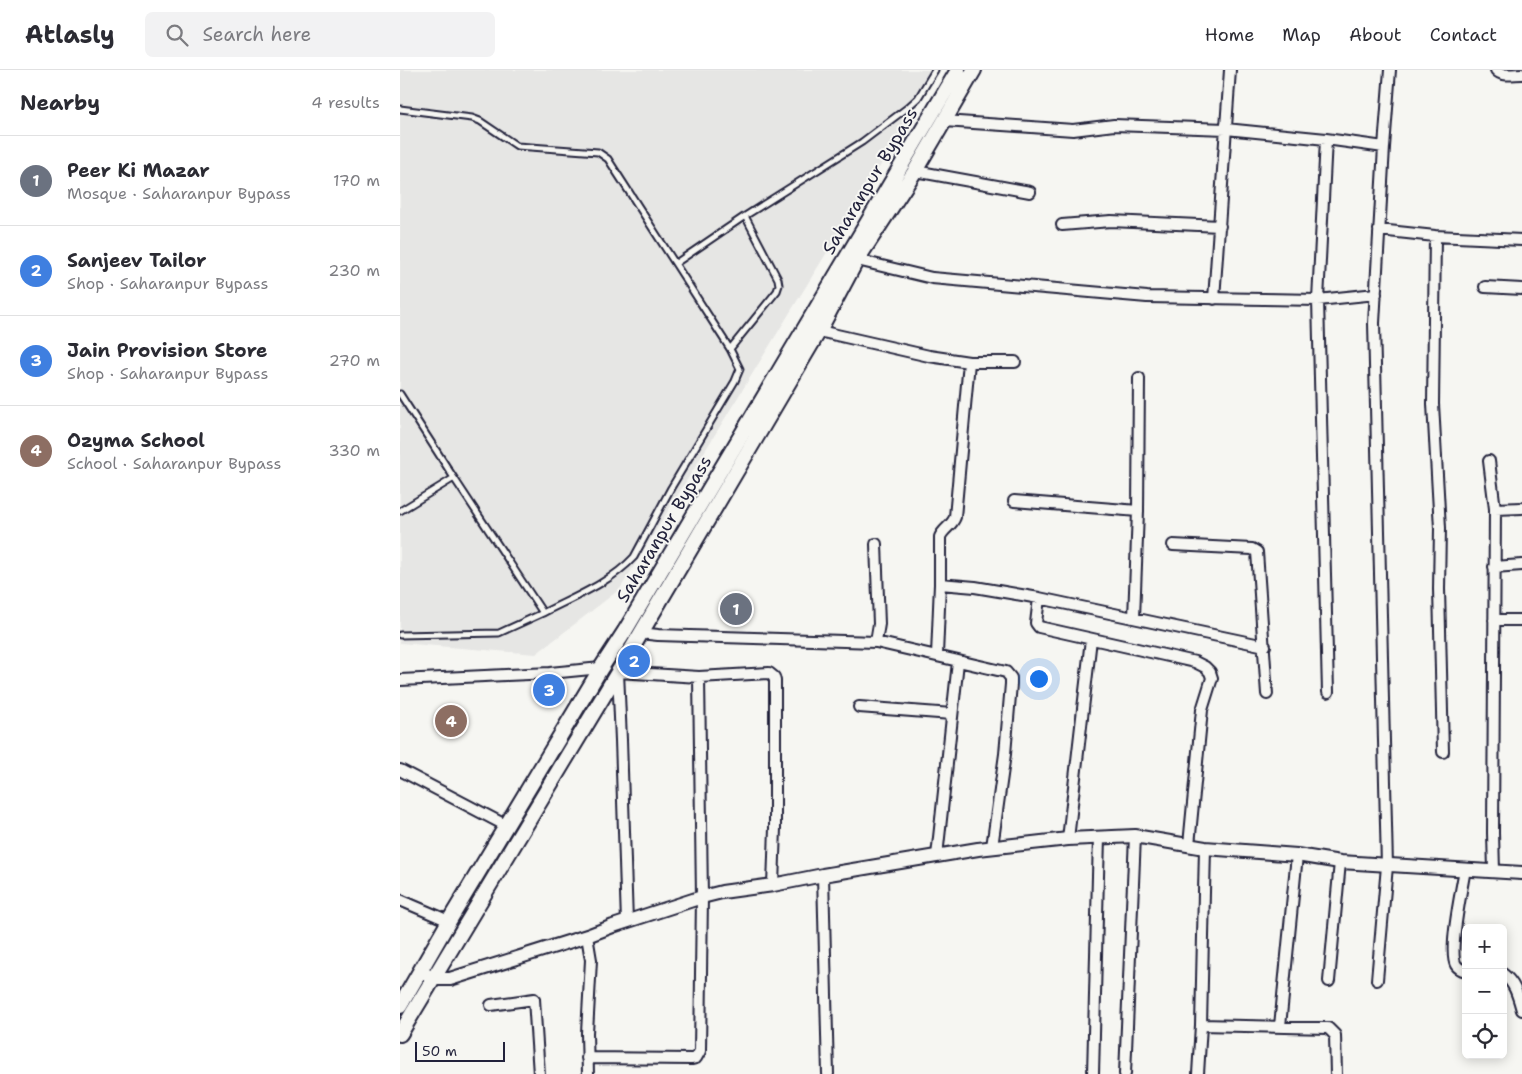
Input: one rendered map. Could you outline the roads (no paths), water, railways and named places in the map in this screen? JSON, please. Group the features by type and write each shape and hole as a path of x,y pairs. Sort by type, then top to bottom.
{"main road":[{"name":"Saharanpur Bypass","path":"400,1006 601,668 626,631 958,70"},
{"path":"400,1034 618,672 819,331 857,260 915,171 974,70"}],"street":[{"path":"1214,300 1230,70"},
{"path":"1377,980 1387,866 1374,323 1390,70"},
{"path":"1496,70 1504,75 1522,74"},
{"path":"944,121 1072,130 1114,125 1226,129 1384,147"},
{"path":"1326,139 1318,300 1328,692"},
{"path":"915,171 1030,192"},
{"path":"1062,225 1111,221 1220,226"},
{"path":"1379,230 1434,236 1522,240"},
{"path":"1434,236 1433,404 1440,528 1439,589 1443,752"},
{"path":"857,260 932,278 1147,297 1214,300 1318,300 1376,294"},
{"path":"1484,287 1522,289"},
{"path":"819,331 930,356 969,362 1015,362"},
{"path":"936,655 940,584 940,537 943,531 951,525 955,517 969,362"},
{"path":"1134,618 1138,511 1139,378"},
{"path":"1489,461 1495,509 1494,871"},
{"path":"1014,501 1138,511"},
{"path":"1495,509 1522,508"},
{"path":"876,544 879,624 876,642"},
{"path":"1173,545 1255,550 1258,559 1267,694"},
{"path":"1494,566 1522,565"},
{"path":"940,584 975,587 1039,598 1264,646"},
{"path":"1039,598 1036,623 1038,626 1195,662 1210,672 1212,678 1202,710 1189,845"},
{"path":"1494,620 1522,620"},
{"path":"640,633 876,642 1006,672 1011,678 1005,754 992,847"},
{"path":"1068,838 1091,639"},
{"path":"937,856 958,662"},
{"path":"400,680 550,673 601,668"},
{"path":"627,922 618,672 699,677 769,673 774,677 775,828 772,885"},
{"path":"587,1058 692,1059 699,1055 700,1052 702,897 699,677"},
{"path":"859,707 952,714"},
{"path":"400,770 507,826"},
{"path":"421,972 433,979 450,979 722,892 992,847 1068,838 1135,836 1205,848 1297,855 1340,862 1522,873"},
{"path":"1125,1074 1135,836"},
{"path":"1093,1074 1098,837"},
{"path":"1198,1074 1205,848"},
{"path":"1280,1026 1297,855"},
{"path":"1329,981 1340,862"},
{"path":"1462,969 1455,964 1453,948 1465,870"},
{"path":"823,875 828,1074"},
{"path":"400,900 449,921"},
{"path":"587,936 591,960 588,1074"},
{"path":"1507,977 1517,992 1522,1010"},
{"path":"491,1006 534,999 539,1074"},
{"path":"1201,1025 1318,1027 1330,1030 1335,1035 1336,1074"}],"lane":[{"path":"676,263 745,216 862,142 913,104 935,70"},
{"path":"400,109 472,118 480,121 510,143 524,147 598,152 608,158 730,349 740,369 739,374 671,488 634,557 627,564 603,582 499,633 400,635"},
{"path":"730,349 777,291 779,285 775,273 745,216"},
{"path":"400,394 543,613"},
{"path":"400,511 454,478"}],"place":[{"name":"Peer Ki Mazar","path":"736,609"},
{"name":"Sanjeev Tailor","path":"634,661"},
{"name":"Jain Provision Store","path":"549,690"},
{"name":"Ozyma School","path":"451,721"}]}
